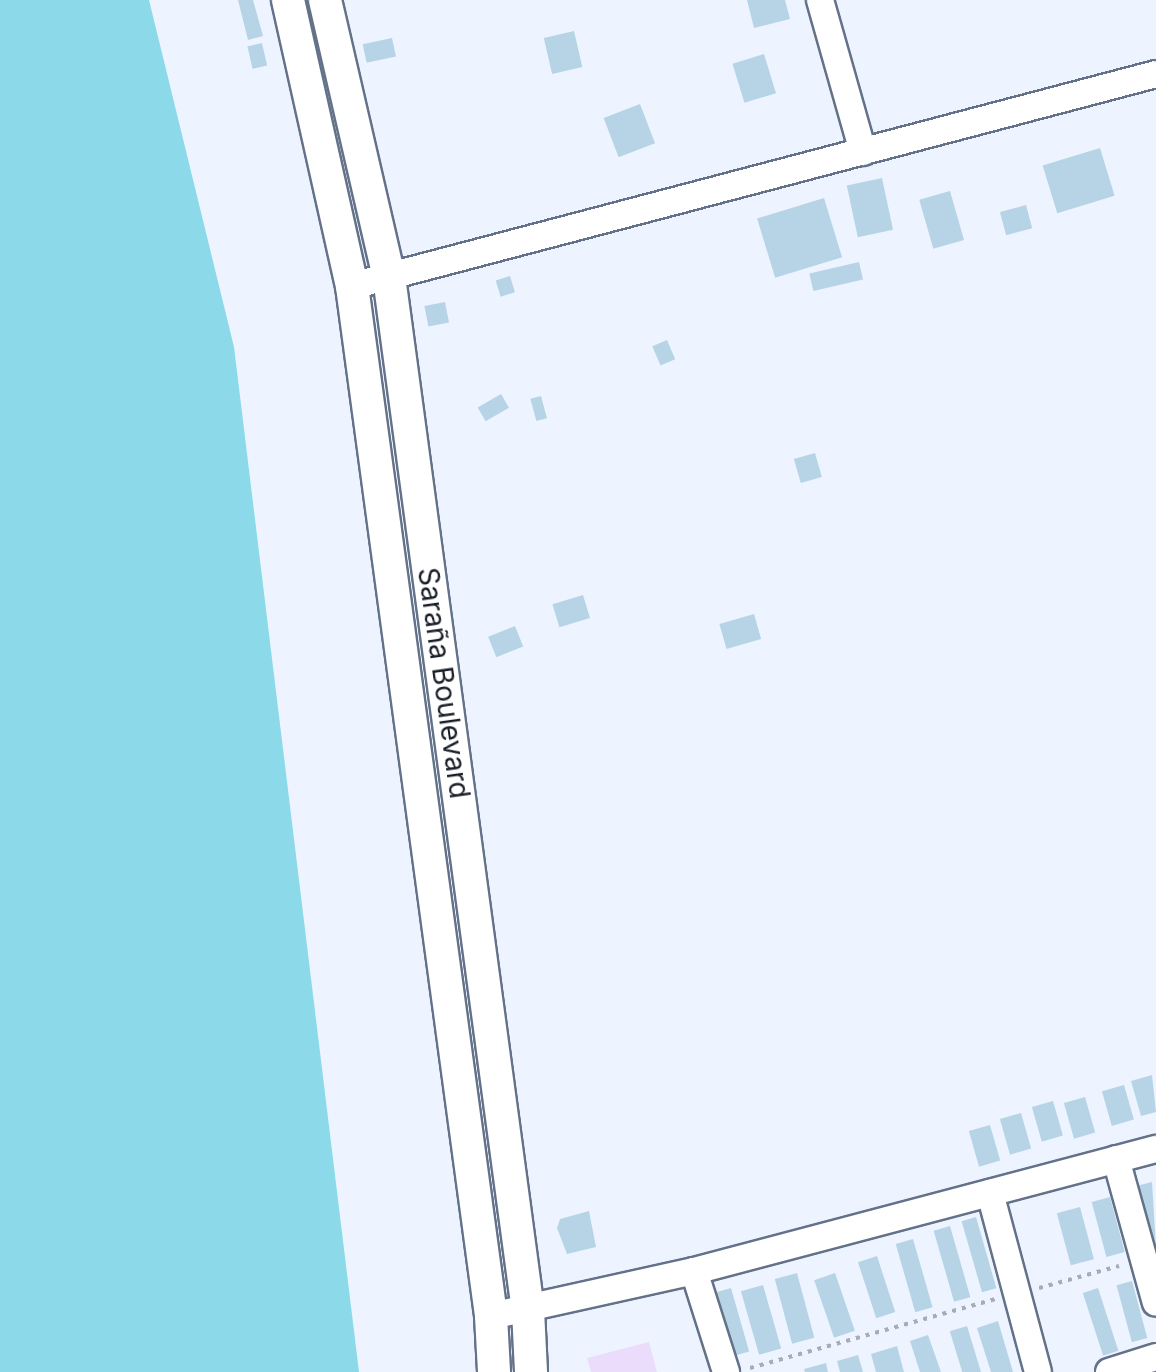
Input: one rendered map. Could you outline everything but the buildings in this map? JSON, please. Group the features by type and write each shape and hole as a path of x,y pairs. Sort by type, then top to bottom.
{"street":[{"name":"Saraña Boulevard","path":"288,0 352,286 491,1316 494,1372"},
{"name":"Saraña Boulevard","path":"325,0 389,277 528,1310 531,1372"},
{"path":"820,0 863,152"},
{"path":"352,286 1156,74"},
{"path":"491,1316 694,1271 1156,1149"},
{"path":"1116,1159 1156,1303"},
{"path":"990,1193 1038,1372"},
{"path":"694,1271 726,1372"},
{"path":"1109,1372 1156,1357"}],"path":[{"path":"737,1372 1144,1259"}],"shaded area":[{"path":"649,1342 657,1372 591,1372 587,1358"}],"water":[{"path":"0,0 149,0 234,347 359,1372 0,1372"}]}
